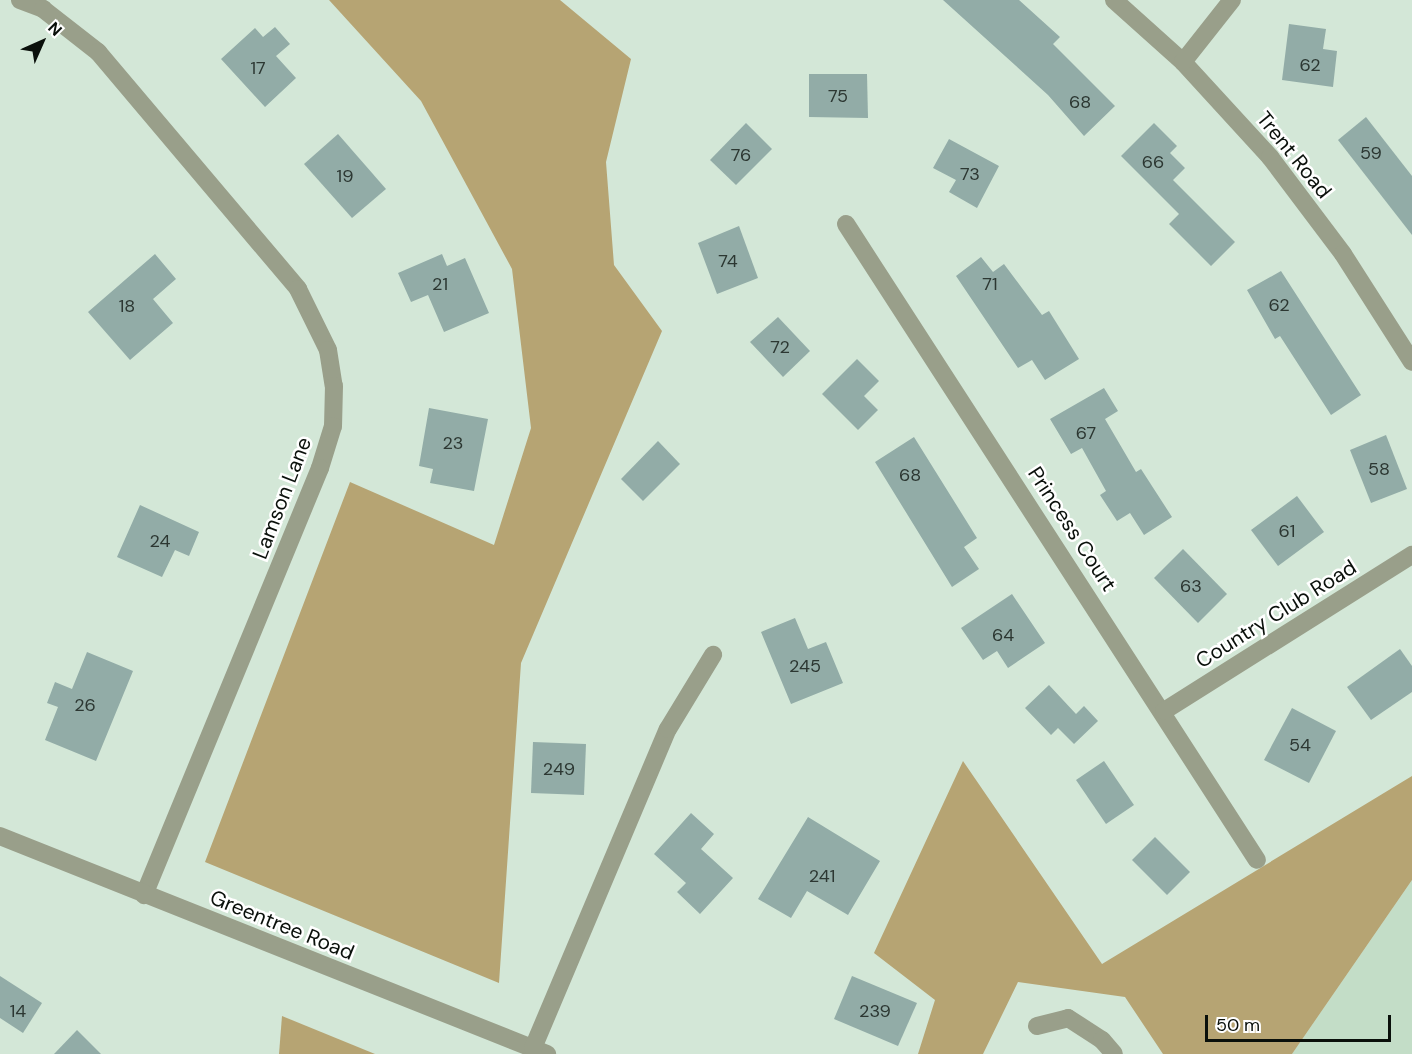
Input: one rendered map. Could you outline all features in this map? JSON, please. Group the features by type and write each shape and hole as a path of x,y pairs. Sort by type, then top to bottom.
{"street":[{"name":"Lamson Lane","path":"20,0 43,9 98,52 298,289 328,350 334,386 333,426 320,468 144,895"},
{"name":"Trent Road","path":"1114,0 1183,62 1305,202 1412,362"},
{"path":"1183,62 1232,0"},
{"name":"Princess Court","path":"846,224 1164,711 1257,860"},
{"name":"Country Club Road","path":"1164,711 1412,555"},
{"path":"540,1051 668,729 712,655"},
{"name":"Greentree Road","path":"0,836 540,1051"},
{"path":"1037,1026 1068,1018 1102,1040 1114,1054"}],"shaded area":[{"path":"329,0 560,0 631,59 606,162 614,265 662,331 521,663 499,983 205,862 350,482 494,545 531,428 512,269 421,101"},
{"path":"963,761 1102,964 1412,776 1412,880 1292,1054 1163,1054 1125,997 1018,982 983,1054 918,1054 935,1000 874,953"},
{"path":"1412,880 1412,1054 1292,1054"},
{"path":"282,1016 375,1054 279,1054"}],"building":[{"path":"943,0 1019,0 1060,37 1053,44 1115,106 1084,136 1048,95"},
{"path":"1289,24 1326,29 1323,49 1337,51 1333,87 1282,80"},
{"path":"275,27 290,44 276,56 296,78 265,107 221,59 255,28 263,37"},
{"path":"809,74 867,74 868,118 809,117"},
{"path":"1366,117 1412,176 1412,235 1338,140"},
{"path":"746,123 772,149 736,185 710,160"},
{"path":"1154,123 1177,146 1170,153 1185,168 1173,180 1235,242 1211,266 1169,224 1179,214 1121,156"},
{"path":"338,134 386,189 352,218 304,164"},
{"path":"949,139 999,166 977,208 949,192 956,180 933,168"},
{"path":"739,226 758,278 717,294 698,243"},
{"path":"155,254 176,279 153,299 173,323 130,360 88,312"},
{"path":"442,254 447,266 465,258 489,313 444,332 428,295 411,302 398,273"},
{"path":"981,257 993,272 1004,264 1042,315 1049,311 1079,359 1045,380 1032,360 1018,368 956,276"},
{"path":"1281,271 1361,395 1331,415 1280,336 1275,339 1247,290"},
{"path":"778,317 810,351 783,377 750,342"},
{"path":"857,359 879,381 864,396 878,410 858,430 822,394"},
{"path":"1104,388 1118,411 1105,419 1136,472 1141,469 1172,517 1144,535 1130,513 1117,521 1100,495 1106,491 1082,448 1071,454 1050,419"},
{"path":"429,408 488,419 474,491 430,483 433,469 419,466"},
{"path":"1386,435 1407,489 1371,503 1350,450"},
{"path":"914,437 977,538 964,547 979,569 952,587 875,462"},
{"path":"658,441 680,464 643,501 621,479"},
{"path":"1297,496 1324,532 1278,566 1251,530"},
{"path":"140,505 199,532 189,556 175,550 162,577 117,557"},
{"path":"1183,549 1227,594 1198,623 1154,578"},
{"path":"1012,594 1045,643 1008,668 997,651 983,660 961,628"},
{"path":"795,618 808,649 826,642 843,683 791,704 761,632"},
{"path":"1400,649 1412,666 1412,692 1371,720 1347,687"},
{"path":"87,652 133,671 96,761 45,740 58,707 47,703 55,682 72,689"},
{"path":"1049,685 1076,714 1084,706 1098,721 1074,744 1058,728 1051,735 1025,708"},
{"path":"1292,708 1336,731 1309,783 1264,760"},
{"path":"533,742 586,744 584,795 531,793"},
{"path":"1104,761 1134,805 1106,824 1076,780"},
{"path":"691,813 714,834 701,849 733,878 700,914 677,892 686,883 654,854"},
{"path":"808,817 880,861 848,915 807,891 791,918 758,899"},
{"path":"1155,837 1190,872 1167,895 1132,860"},
{"path":"0,976 42,1003 23,1033 0,1018"},
{"path":"852,976 917,1003 898,1046 834,1019"},
{"path":"77,1030 101,1054 54,1054"}]}
